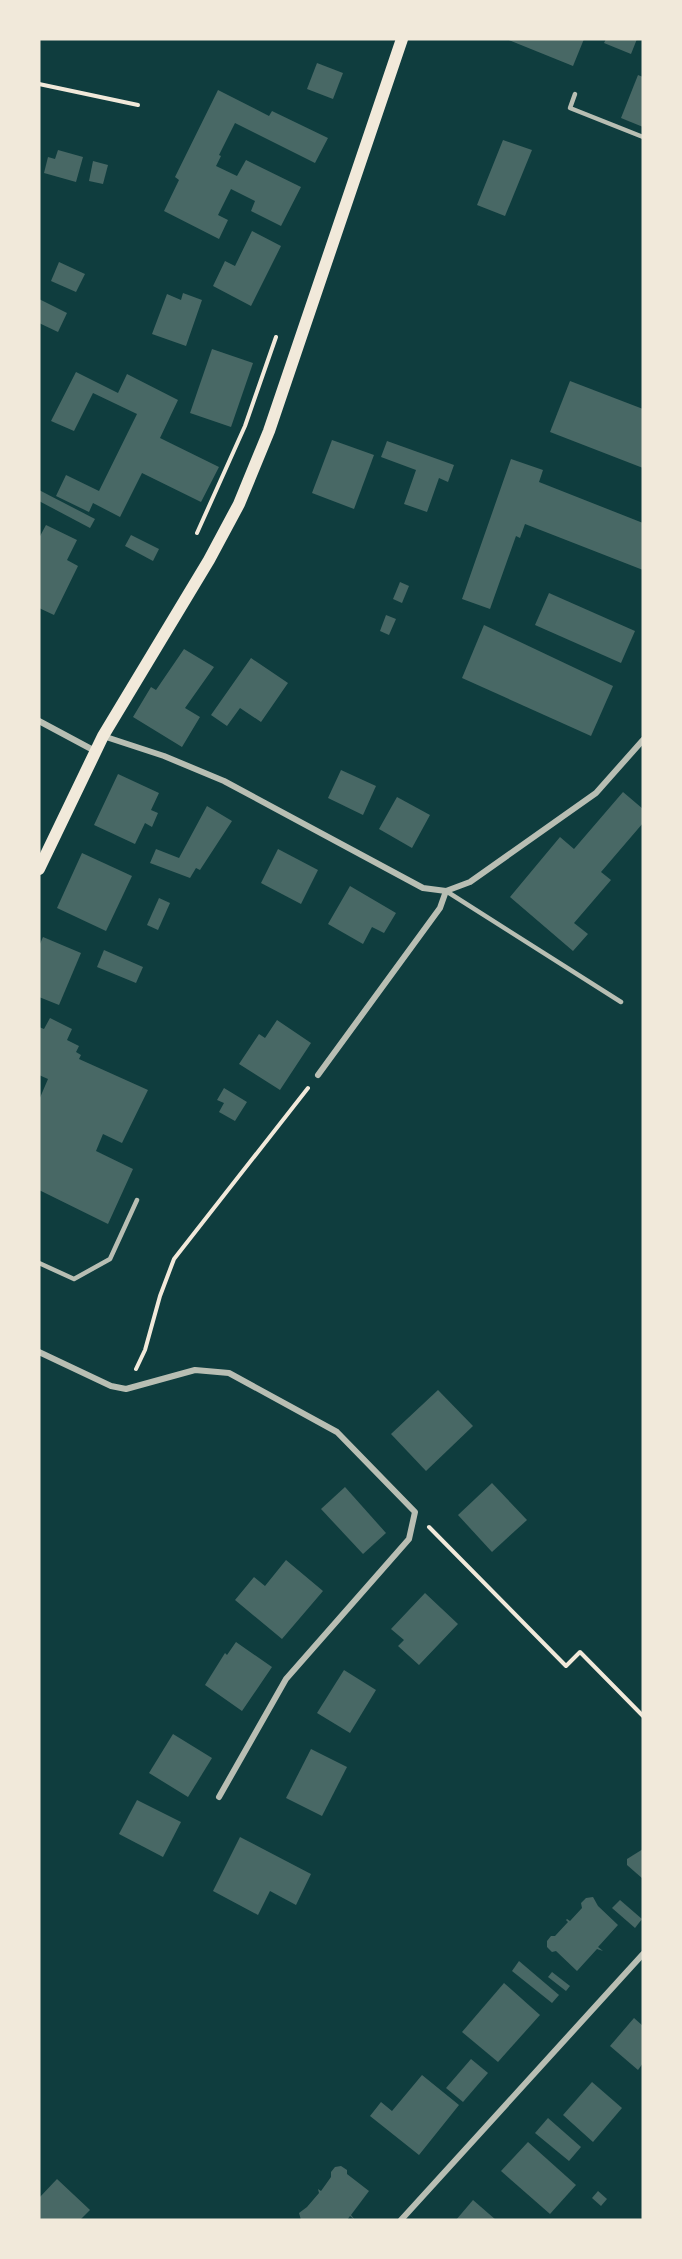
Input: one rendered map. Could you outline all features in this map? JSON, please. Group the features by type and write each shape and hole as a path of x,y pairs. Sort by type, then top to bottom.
{"main road":[{"path":"39,869 103,736 209,560 239,504 269,431 402,39"}],"street":[{"path":"39,721 96,751"},
{"path":"103,736 164,756 224,781 423,888 446,891 470,882 596,792 643,740"},
{"path":"318,1075 440,908 446,891"},
{"path":"39,1352 111,1386 126,1389 195,1371 229,1373 337,1432 415,1512 409,1539 286,1679 219,1797"},
{"path":"401,2220 643,1954"}],"lane":[{"path":"575,94 570,108 643,137"},
{"path":"446,891 621,1002"},
{"path":"39,1263 74,1279 110,1259 137,1200"}],"path":[{"path":"39,84 138,105"},
{"path":"192,542 211,507 245,426 277,336"},
{"path":"126,1389 145,1350 160,1296 174,1259 318,1075"},
{"path":"415,1512 566,1666 580,1652 643,1716"}],"building":[{"path":"506,39 584,39 573,66"},
{"path":"606,39 637,39 631,54 604,43"},
{"path":"317,63 343,73 333,99 307,89"},
{"path":"638,75 643,77 643,127 621,118"},
{"path":"218,90 269,116 272,111 328,138 315,163 235,123 216,166 237,176 246,160 301,187 281,226 251,211 255,201 231,189 218,215 228,220 219,239 164,211 179,180 175,177"},
{"path":"503,140 532,150 505,216 477,205"},
{"path":"58,150 83,157 76,182 44,173 48,157 55,159"},
{"path":"93,161 108,165 103,184 89,181"},
{"path":"252,231 281,246 251,306 213,286 225,261 235,266"},
{"path":"59,262 85,274 76,292 51,281"},
{"path":"183,293 202,300 186,346 152,334 167,294 181,300"},
{"path":"39,299 67,313 58,332 39,323"},
{"path":"212,349 253,363 231,427 190,413"},
{"path":"76,372 118,393 127,374 178,400 160,438 219,467 201,502 142,473 120,517 93,503 89,512 56,496 66,475 99,491 137,414 93,393 74,431 51,421"},
{"path":"570,381 643,409 643,468 550,432"},
{"path":"332,440 374,455 354,509 312,493"},
{"path":"387,441 454,465 448,482 439,478 427,512 404,504 416,470 381,457"},
{"path":"511,459 543,470 539,482 643,523 643,570 525,524 520,538 516,536 490,609 462,599"},
{"path":"39,490 95,519 90,528 39,501"},
{"path":"46,525 77,540 67,560 78,566 54,615 39,608 39,538"},
{"path":"131,535 159,549 153,561 125,546"},
{"path":"400,582 409,586 402,603 393,599"},
{"path":"549,593 635,631 621,663 535,625"},
{"path":"386,615 396,619 389,635 380,631"},
{"path":"484,625 613,686 591,736 462,678"},
{"path":"184,649 214,667 185,708 200,717 182,747 133,717 151,687 156,690"},
{"path":"251,658 288,683 261,722 240,708 227,726 211,715"},
{"path":"341,770 376,786 363,815 328,798"},
{"path":"118,774 159,793 151,810 158,813 152,827 145,823 135,844 94,825"},
{"path":"623,792 643,809 643,823 601,872 611,880 574,923 588,934 573,951 510,897 560,837 574,849"},
{"path":"397,797 430,815 412,848 379,829"},
{"path":"207,806 232,821 200,870 196,868 190,878 150,863 156,849 179,858"},
{"path":"278,849 318,870 301,904 261,883"},
{"path":"82,853 132,876 106,931 57,908"},
{"path":"350,886 396,913 384,933 372,927 363,944 328,924"},
{"path":"159,898 170,903 158,930 147,925"},
{"path":"43,937 81,953 59,1005 39,997 39,946"},
{"path":"104,950 143,967 136,983 97,967"},
{"path":"50,1018 72,1029 67,1040 79,1046 76,1052 81,1055 79,1059 148,1090 122,1143 103,1134 96,1151 133,1169 108,1224 39,1190 39,1100 48,1079 39,1075 39,1027 44,1029"},
{"path":"277,1020 311,1043 280,1090 239,1064 259,1034 265,1038"},
{"path":"224,1088 247,1102 235,1121 219,1112 224,1103 217,1100"},
{"path":"438,1390 473,1426 426,1471 391,1434"},
{"path":"492,1483 527,1520 492,1552 458,1515"},
{"path":"345,1487 386,1533 363,1554 321,1509"},
{"path":"286,1560 323,1591 282,1639 235,1600 254,1577 265,1586"},
{"path":"425,1593 458,1624 419,1665 398,1646 404,1640 391,1629"},
{"path":"236,1642 272,1667 242,1711 205,1685 225,1653 227,1655"},
{"path":"344,1670 376,1690 350,1733 317,1713"},
{"path":"173,1734 212,1758 188,1797 149,1773"},
{"path":"311,1749 347,1767 322,1816 286,1798"},
{"path":"137,1800 181,1822 163,1857 119,1834"},
{"path":"240,1837 311,1874 296,1905 270,1891 258,1915 213,1891"},
{"path":"643,1849 643,1879 627,1865 627,1859"},
{"path":"593,1897 598,1906 618,1925 598,1947 603,1951 597,1949 577,1971 556,1951 552,1952 547,1947 547,1941 568,1922 567,1919 570,1921 582,1908 581,1903 586,1898"},
{"path":"620,1900 642,1919 635,1928 612,1908"},
{"path":"519,1961 559,1995 552,2003 512,1971"},
{"path":"552,1972 570,1986 566,1991 548,1977"},
{"path":"504,1983 540,2015 498,2062 462,2032"},
{"path":"634,2018 643,2026 643,2063 638,2070 610,2046"},
{"path":"471,2059 488,2073 463,2102 446,2088"},
{"path":"422,2075 459,2105 419,2155 370,2116 381,2102 392,2111"},
{"path":"592,2082 622,2108 593,2142 563,2115"},
{"path":"548,2118 581,2147 569,2161 535,2133"},
{"path":"528,2142 576,2185 550,2214 501,2171"},
{"path":"341,2166 347,2170 347,2174 369,2191 351,2215 355,2220 350,2216 347,2220 301,2220 299,2213 319,2193 318,2189 321,2191 335,2167"},
{"path":"57,2179 90,2210 80,2220 39,2220 39,2198"},
{"path":"598,2191 607,2199 601,2206 592,2198"},
{"path":"473,2200 496,2220 456,2220"}]}
